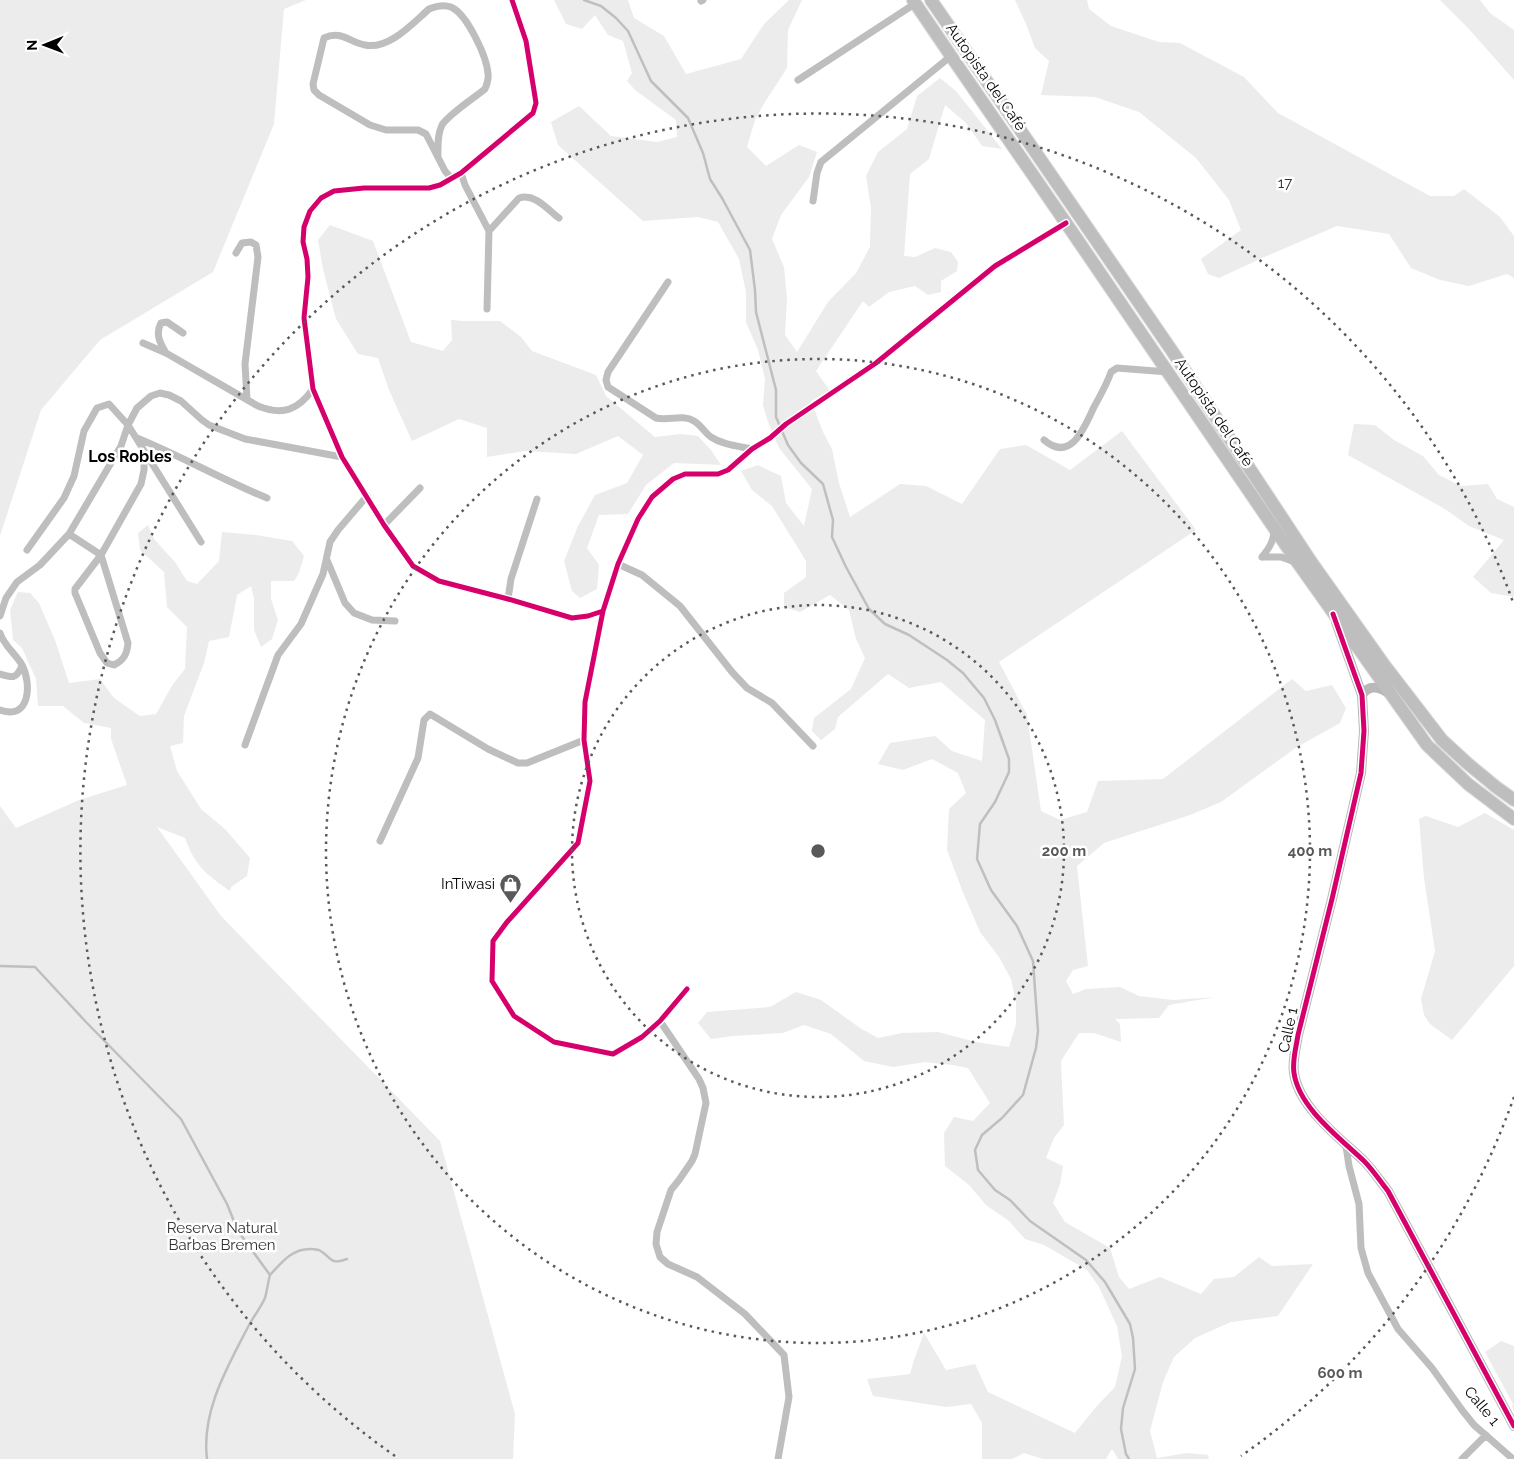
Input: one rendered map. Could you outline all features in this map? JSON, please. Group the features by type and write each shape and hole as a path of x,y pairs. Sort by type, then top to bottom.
{"highway":[{"name":"Autopista del Café","path":"931,0 1172,351 1312,563 1386,666 1442,740 1474,769 1514,800"},
{"name":"Autopista del Café","path":"915,2 950,56 1333,614 1427,745 1468,784 1514,819"}],"street":[{"path":"512,0 526,41 536,103 533,113 461,173 440,185 429,188 364,188 334,191 321,198 310,210 304,227 303,242 307,259 308,277 304,318 313,389 342,457 384,525 413,566 439,581 572,618 588,616 603,611"},
{"path":"798,80 915,2"},
{"path":"438,157 439,136 442,126 448,118 485,89 488,82 488,73 481,50 463,18 453,8 435,6 428,9 394,39 376,46 366,46 340,35 331,35 324,38 313,84 314,90 319,95 370,125 386,130 418,130 426,134 445,171 450,178"},
{"path":"813,201 817,173 821,162 950,56"},
{"path":"461,173 489,231 487,309"},
{"path":"489,231 519,198 526,196 535,199 559,218"},
{"path":"687,988 660,1021 642,1038 613,1054 554,1042 514,1016 492,981 493,941 512,915 578,843 590,781 584,740 585,702 603,611 618,564 638,519 652,497 673,479 685,474 718,474 728,470 752,449 770,438 786,424 876,363 995,266 1066,223"},
{"path":"236,253 242,243 250,242 256,245 258,258 245,364 247,399"},
{"path":"668,282 608,372 606,380 608,387 656,418 663,420 683,418 694,421 716,440 752,449"},
{"path":"166,353 158,337 157,330 161,323 167,322 183,333"},
{"path":"143,343 166,353 269,410 289,410 306,398 313,389"},
{"path":"1044,440 1051,446 1058,448 1070,445 1080,437 1111,372 1117,368 1168,372"},
{"path":"0,616 6,598 18,582 40,565 69,534 121,446 128,425 137,408 150,396 160,393 169,395 181,401 209,425 245,439 342,457"},
{"path":"27,550 64,498 74,476 84,431 97,408 109,404 128,425 201,542"},
{"path":"136,438 171,452 267,498"},
{"path":"69,534 101,556 128,643 124,659 114,665 107,663 100,653 75,589 101,556 141,484 144,470 144,451"},
{"path":"384,525 420,488"},
{"path":"246,745 278,656 301,624 323,574 330,542 367,496"},
{"path":"508,599 510,578 538,499"},
{"path":"1274,528 1273,541 1262,557 1281,557 1298,563"},
{"path":"327,560 345,603 354,613 372,620 395,620"},
{"path":"618,564 642,575 680,606 747,688 772,702 813,746"},
{"name":"Calle 1","path":"1333,614 1362,695 1364,731 1361,773 1298,1036 1293,1072 1302,1098 1346,1146 1365,1162 1388,1191 1514,1426"},
{"path":"0,633 2,639 22,666 27,689 24,705 20,710 12,712 0,710"},
{"path":"0,674 15,677 22,666"},
{"path":"1362,695 1366,690 1372,688 1379,688 1391,695"},
{"path":"380,841 418,758 424,720 430,714 488,749 518,764 527,763 584,740"},
{"path":"660,1021 699,1079 706,1103 695,1154 684,1174 671,1190 657,1232 656,1244 660,1257 668,1264 697,1277 745,1314 784,1355 790,1397 778,1459"},
{"name":"Calle 1","path":"1346,1146 1359,1204 1361,1248 1368,1273 1398,1329 1432,1368 1462,1410 1513,1459"},
{"path":"1462,1459 1486,1435"}],"green space":[{"path":"0,0 306,0 284,9 274,124 213,272 100,340 41,410 0,536"},
{"path":"554,0 628,0 634,18 664,36 686,74 741,59 764,24 789,0 802,0 788,30 787,68 755,120 747,147 766,166 799,145 817,152 809,177 781,215 772,239 784,267 787,298 785,335 797,352 828,302 856,273 870,247 871,208 866,176 878,152 907,129 917,96 940,78 956,91 1002,149 982,146 966,123 945,105 929,159 910,174 904,256 915,257 935,248 951,252 958,262 957,271 941,281 941,292 928,295 915,286 889,292 869,307 863,301 816,371 830,391 811,401 832,449 839,483 850,517 900,484 926,486 962,504 1000,449 1026,445 1070,470 1122,431 1196,530 999,662 1027,715 1041,811 1060,820 1087,812 1098,781 1163,779 1292,679 1306,691 1332,685 1346,708 1340,723 1297,747 1221,802 1190,815 1104,843 1077,866 1088,966 1073,970 1066,981 1073,994 1086,989 1120,987 1139,996 1173,1000 1215,997 1169,1005 1159,1018 1115,1019 1120,1024 1121,1042 1094,1033 1079,1033 1061,1061 1064,1125 1054,1138 1046,1158 1063,1166 1060,1184 1053,1203 1065,1222 1110,1248 1119,1277 1129,1289 1160,1277 1201,1294 1214,1279 1234,1277 1259,1257 1272,1266 1313,1264 1278,1316 1231,1322 1195,1338 1174,1357 1163,1382 1150,1431 1157,1458 1187,1453 1208,1455 1209,1459 1118,1459 1112,1449 1106,1459 1043,1459 1024,1453 1012,1459 982,1459 982,1423 971,1404 946,1407 873,1396 867,1379 910,1374 924,1333 946,1370 975,1364 988,1392 1075,1433 1115,1387 1122,1356 1117,1326 1099,1287 1087,1270 1044,1245 1025,1239 1009,1221 986,1205 969,1185 945,1166 944,1133 954,1117 973,1121 990,1103 968,1068 925,1062 893,1067 864,1061 831,1034 804,1025 783,1033 711,1039 698,1023 707,1012 770,1007 796,992 821,1000 860,1028 878,1038 902,1033 938,1032 976,1042 1009,1047 1016,1024 1016,1003 1011,979 999,957 980,932 947,850 949,809 966,793 958,773 932,759 903,770 878,764 890,743 935,736 952,751 982,761 985,720 941,682 909,688 888,674 838,717 835,729 821,740 812,731 814,718 851,689 865,658 856,639 849,610 830,595 800,612 784,607 784,593 806,577 806,561 772,506 752,490 741,471 758,465 781,476 786,503 804,526 812,489 779,448 768,422 763,405 765,379 758,350 746,322 746,292 739,259 718,222 698,217 643,221 558,145 551,122 579,106 611,136 657,142 677,137 676,120 635,90 627,81 632,73 623,41 608,35 595,15 582,29 566,24"},
{"name":"17","path":"1015,0 1087,0 1089,9 1111,26 1159,42 1180,43 1244,77 1278,113 1430,196 1454,196 1464,189 1500,217 1514,236 1514,278 1507,274 1469,286 1440,280 1411,268 1389,234 1337,226 1219,278 1208,274 1201,259 1241,230 1229,200 1196,158 1139,112 1095,97 1041,95 1049,61 1035,48"},
{"path":"1440,0 1480,0 1490,13 1514,30 1514,80 1468,28"},
{"path":"330,225 373,241 411,342 443,351 452,340 451,320 500,321 521,337 532,351 596,375 606,396 655,437 681,434 698,436 721,465 674,463 646,485 628,514 599,515 587,548 599,565 597,589 580,598 572,591 564,561 578,526 595,495 627,483 643,455 618,436 576,454 525,451 487,457 487,428 459,419 412,441 389,390 378,358 358,354 336,319 323,269 318,240"},
{"path":"1354,424 1375,425 1394,440 1423,456 1439,475 1461,486 1488,484 1497,499 1514,507 1514,597 1491,593 1473,577 1504,540 1469,526 1445,509 1348,455"},
{"name":"Reserva Natural Barbas Bremen","path":"148,525 154,539 175,562 187,581 197,584 219,561 222,532 292,541 304,556 299,573 294,581 271,581 271,599 278,620 272,639 261,647 254,630 254,598 251,586 237,595 229,637 209,641 204,663 184,716 183,743 170,746 177,771 201,809 225,829 250,858 247,876 231,887 230,891 202,869 193,856 185,838 157,827 221,916 440,1141 515,1414 513,1459 0,1459 0,806 16,828 79,800 127,785 111,739 111,728 84,723 63,706 38,706 36,679 22,648 13,640 10,610 18,592 30,593 39,603 55,640 69,683 100,679 114,698 140,716 156,714 173,684 185,669 187,627 167,607 164,572 140,550 138,533"},
{"path":"1485,813 1514,830 1514,966 1452,1040 1430,1024 1424,1015 1421,999 1435,951 1424,878 1419,819 1426,816 1458,827"},
{"path":"1501,1341 1514,1346 1514,1411 1513,1404 1485,1352"}],"waterway":[{"path":"584,0 601,6 628,31 651,81 688,118 703,153 710,179 750,250 756,312 776,390 776,417 788,445 801,463 823,484 833,520 832,537 869,609 885,624 909,635 963,673 984,698 995,720 1009,759 1009,772 995,802 980,824 977,859 991,890 1017,926 1033,961 1038,1031 1036,1048 1023,1095 1002,1118 982,1135 975,1150 978,1170 995,1190 1010,1200 1030,1221 1086,1260 1105,1282 1130,1324 1135,1369 1123,1408 1121,1429 1126,1454 1129,1459"},
{"path":"0,966 35,967 181,1119 227,1204 238,1231 270,1275 262,1305 249,1325 225,1373 212,1406 206,1441 207,1459"},
{"path":"270,1275 293,1253 305,1249 319,1250 333,1261 347,1259"}],"cycle path":[{"path":"512,0 526,41 536,103 533,113 461,173 440,185 429,188 364,188 334,191 321,198 310,211 304,227 303,242 307,259 308,277 304,318 313,389 342,457 384,525 413,566 439,581 572,618 588,616 603,611"},
{"path":"687,989 660,1021 642,1037 613,1054 554,1042 514,1016 492,981 493,941 507,922 578,843 590,781 584,740 585,702 603,611 618,564 638,519 652,497 673,479 685,474 718,474 728,470 752,449 770,438 786,424 876,363 995,266 1066,223"},
{"path":"1333,614 1362,695 1364,731 1361,773 1298,1035 1294,1073 1297,1086 1312,1110 1322,1122 1367,1164 1388,1191 1514,1426"}],"place":[{"name":"InTiwasi","path":"511,903"}],"district":[{"name":"Los Robles","path":"130,456"}]}
